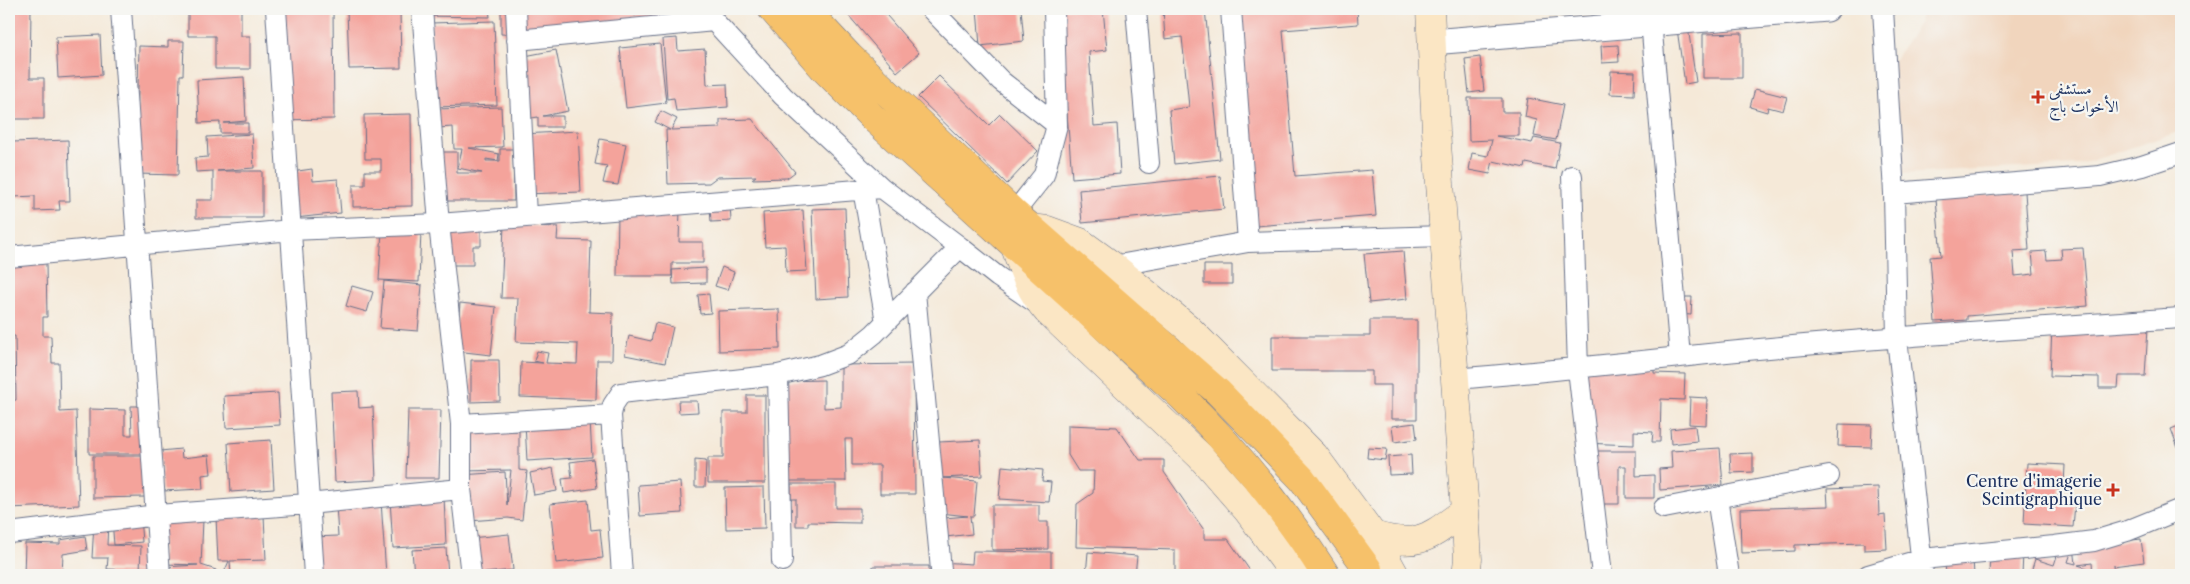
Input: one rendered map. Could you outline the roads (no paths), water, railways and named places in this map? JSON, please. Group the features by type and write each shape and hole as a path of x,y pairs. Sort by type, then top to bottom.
{"highway":[{"path":"772,9 824,70 872,117 1020,228 1218,392 1302,479 1368,569"},
{"path":"805,9 1216,430 1283,513 1326,575"}],"main road":[{"path":"1430,9 1436,131 1465,511 1466,571"},
{"path":"1295,575 1247,510 1200,456 1047,311 1031,289 1020,228 1054,232 1080,242 1113,266 1188,328 1314,456 1373,535 1395,575"},
{"path":"1373,535 1391,541 1417,541 1435,533 1465,511"}],"street":[{"path":"121,9 160,575"},
{"path":"276,9 314,575"},
{"path":"422,9 439,224 461,424 461,489 471,575"},
{"path":"516,9 526,216"},
{"path":"931,9 1001,81 1056,125"},
{"path":"1020,228 1044,176 1056,125 1054,9"},
{"path":"1136,9 1149,163"},
{"path":"1231,9 1248,242"},
{"path":"1432,42 1651,16 1827,9"},
{"path":"1883,9 1894,193 1897,338 1922,567"},
{"path":"517,40 710,15 872,189 960,247 998,277 1047,311"},
{"path":"1651,16 1680,357"},
{"path":"1894,193 2100,176 2142,166 2181,152"},
{"path":"1572,176 1578,369 1602,575"},
{"path":"9,257 291,230 439,224 872,189"},
{"path":"872,189 886,322"},
{"path":"1113,266 1248,242 1444,236"},
{"path":"622,575 611,415 613,405 621,393 778,375 820,365 849,354 886,322 960,247"},
{"path":"915,292 941,570"},
{"path":"1454,380 1578,369 1680,357 1897,338 2181,318"},
{"path":"778,375 782,561"},
{"path":"461,424 611,415"},
{"path":"1664,508 1829,476"},
{"path":"9,533 157,515 308,504 461,489"},
{"path":"1717,498 1729,575"},
{"path":"1868,575 2094,541 2127,531 2181,508"}],"place":[{"name":"مستشفى الأخوات باج","path":"2038,97"},
{"name":"Centre d'imagerie Scintigraphique","path":"2113,490"}]}
